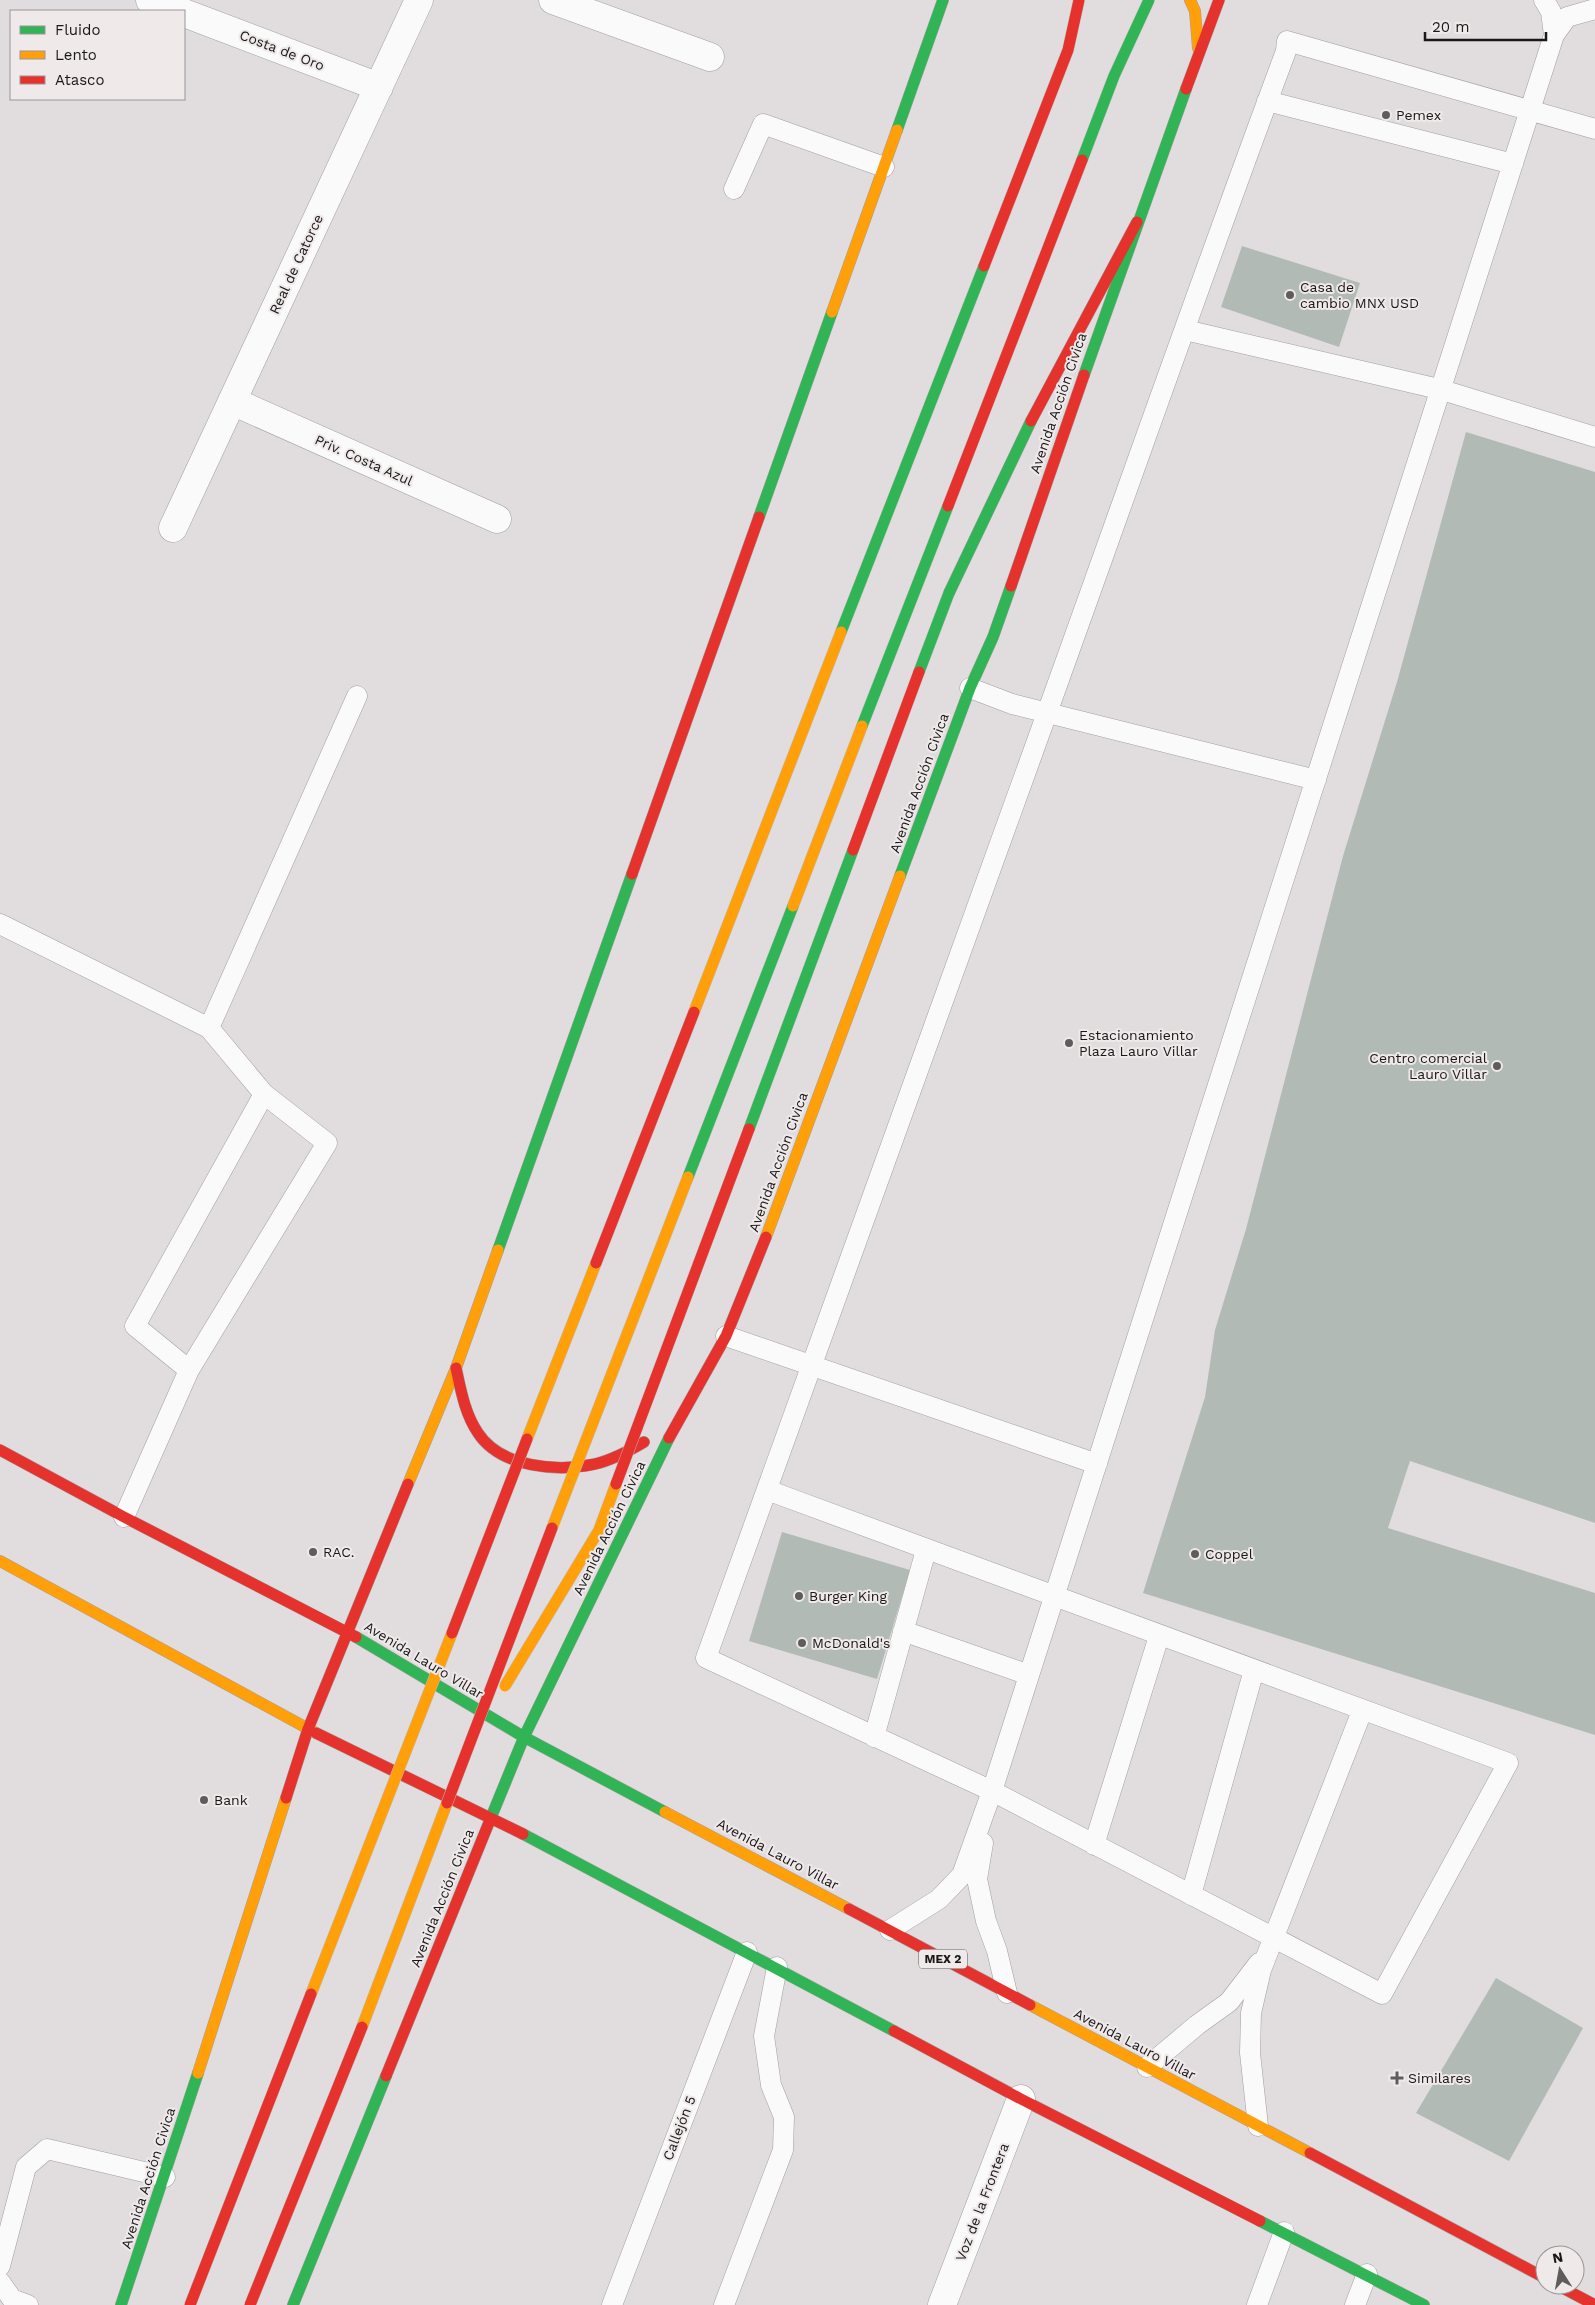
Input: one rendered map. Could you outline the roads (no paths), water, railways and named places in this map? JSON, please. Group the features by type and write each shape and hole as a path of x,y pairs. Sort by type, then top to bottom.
{"main road":[{"name":"Avenida Acción Civica","path":"121,2305 165,2177 308,1729 346,1631 456,1368 943,0"},
{"path":"190,2305 1068,50 1080,0"},
{"name":"Avenida Acción Civica","path":"250,2305 342,2079 467,1749 1114,76 1149,0"},
{"path":"1190,0 1195,12 1198,60"},
{"name":"Avenida Acción Civica","path":"293,2305 524,1737 675,1425 726,1336 762,1247 970,688 993,637 1137,222 1219,0"},
{"path":"467,1749 600,1530 949,593 1045,391 1137,222"},
{"path":"456,1368 470,1421 486,1443 512,1458 539,1466 568,1468 597,1463 625,1452 675,1425"},
{"name":"Avenida Lauro Villar","path":"0,1450 124,1517 346,1631 524,1737 1535,2273"},
{"path":"0,1561 308,1729 490,1817 777,1967 1021,2099 1367,2274 1424,2305"},
{"path":"1576,2295 1595,2305"}],"street":[{"path":"150,0 177,10"},
{"name":"Real de Catorce","path":"173,528 419,0"},
{"path":"553,0 710,57"},
{"name":"Costa de Oro","path":"185,13 379,87"},
{"name":"Priv. Costa Azul","path":"232,401 496,519"},
{"name":"Voz de la Frontera","path":"942,2305 1021,2099"}],"lane":[{"path":"1544,0 1551,12 1554,35"},
{"path":"890,1930 939,1899 962,1875 992,1792 1439,389 1554,35 1567,17 1595,9"},
{"path":"767,1490 1362,1711 1508,1763 1382,1994 992,1792 706,1658 1286,51 1287,41 1529,114 1595,129"},
{"path":"1266,106 1511,168"},
{"path":"734,189 763,124 884,166"},
{"path":"1185,330 1439,389 1595,437"},
{"path":"970,688 1012,704 1316,780"},
{"path":"209,1028 357,696"},
{"path":"0,924 209,1028 264,1094 327,1143 189,1370 124,1517"},
{"path":"189,1370 135,1326 264,1094"},
{"path":"726,1336 1097,1464"},
{"path":"874,1737 926,1550"},
{"path":"903,1631 1029,1675"},
{"path":"1094,1844 1159,1636"},
{"path":"1191,1895 1254,1670"},
{"path":"1258,2126 1250,2054 1251,2013 1261,1970 1362,1711"},
{"path":"992,1792 977,1879 986,1921 997,1951 1007,1993"},
{"path":"1147,2067 1229,2002 1256,1969 1273,1937"},
{"name":"Callejón 5","path":"612,2305 747,1952"},
{"path":"724,2305 783,2150 784,2118 771,2085 764,2036 777,1967"},
{"path":"0,2266 26,2167 47,2149 165,2177"},
{"path":"1256,2305 1284,2232"},
{"path":"1355,2305 1367,2274"},
{"path":"0,2282 12,2299 28,2305"}],"place":[{"name":"Pemex","path":"1386,115"},
{"name":"Casa de cambio MNX USD","path":"1290,295"},
{"name":"Estacionamiento Plaza Lauro Villar","path":"1069,1043"},
{"name":"Centro comercial Lauro Villar","path":"1497,1066"},
{"name":"RAC.","path":"313,1552"},
{"name":"Coppel","path":"1195,1554"},
{"name":"Burger King","path":"799,1596"},
{"name":"McDonald's","path":"802,1643"},
{"name":"Bank","path":"204,1800"},
{"name":"Similares","path":"1397,2078"}]}
